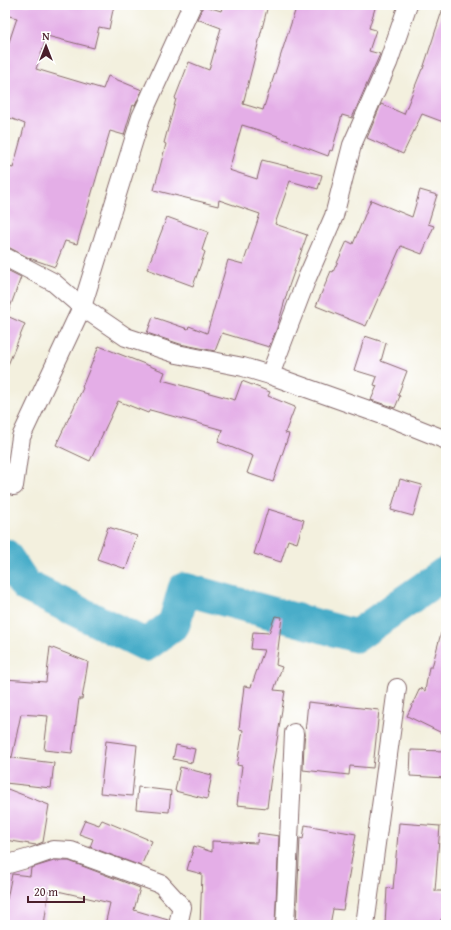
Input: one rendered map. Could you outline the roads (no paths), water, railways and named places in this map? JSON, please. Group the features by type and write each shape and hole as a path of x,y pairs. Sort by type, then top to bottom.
{"street":[{"path":"14,486 21,438 82,307 141,117 192,5"},
{"path":"270,375 307,278 334,216 352,145 388,63 408,5"},
{"path":"5,257 53,282 82,307 126,337 177,354 270,375 391,418 446,440"},
{"path":"365,925 397,688"},
{"path":"285,925 294,733"},
{"path":"5,865 33,858 53,850 71,851 161,884 182,907 178,925"}],"waterway":[{"path":"5,555 26,586 146,645 174,624 184,589 356,636 445,573 446,574"}]}
